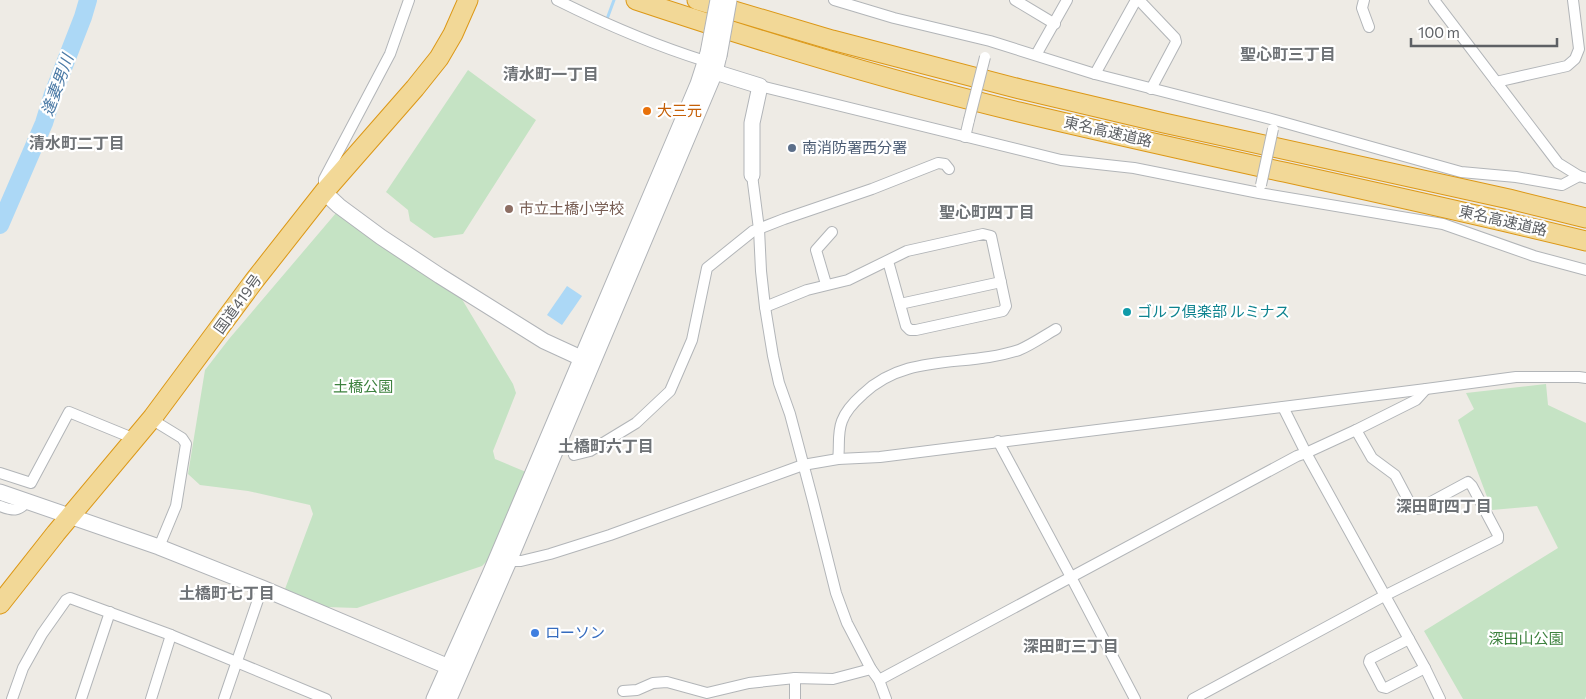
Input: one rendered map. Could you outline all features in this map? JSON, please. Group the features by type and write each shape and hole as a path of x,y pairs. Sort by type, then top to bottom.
{"highway":[{"name":"国道419号","path":"0,604 56,533 152,419 254,280 324,192 439,58 453,34 468,0"},
{"name":"東名高速道路","path":"636,0 826,61 1017,112 1586,241"},
{"name":"東名高速道路","path":"697,0 832,40 1020,89 1586,218"}],"street":[{"path":"409,0 390,54 324,179 324,192 339,206 381,237 440,276 544,341 581,358"},
{"path":"557,0 669,50 713,60 760,86 1061,160 1134,168 1260,189 1443,224 1534,256 1586,270"},
{"path":"448,699 454,669 493,566 698,84 713,60 718,0"},
{"path":"434,699 454,669 509,561 713,60 729,0"},
{"path":"834,0 894,18 990,41 1095,74 1274,124 1462,172 1516,177 1562,185 1582,177"},
{"path":"1015,0 1055,24"},
{"path":"1036,55 1068,0"},
{"path":"1095,74 1137,0 1175,38 1176,42 1151,89"},
{"path":"1364,0 1362,8 1369,27"},
{"path":"1434,0 1558,163 1582,177"},
{"path":"1496,82 1567,66 1575,60 1579,49 1573,0"},
{"path":"965,137 990,41"},
{"path":"760,86 752,123 752,175 759,229 765,307 773,356 804,465 836,593 847,623 871,669 879,680 886,699"},
{"path":"1260,189 1274,124"},
{"path":"574,454 590,451 636,423 670,391 692,340 707,268 753,231 872,189 938,163 945,164 949,169"},
{"path":"826,284 816,250 832,232"},
{"path":"765,307 807,290 848,280 906,251 983,234 991,236 1006,306 1003,311 910,330 906,326 888,261"},
{"path":"900,304 1001,282"},
{"path":"838,459 838,439 847,411 869,388 894,373 929,363 977,359 1019,350 1056,329"},
{"path":"509,561 520,561 550,554 610,535 804,465 838,459 880,457 1426,389 1516,376 1579,376 1586,378"},
{"path":"879,680 1297,456 1356,430 1416,400 1426,389"},
{"path":"1283,407 1306,453 1425,668 1440,699"},
{"path":"0,473 31,483 69,412 135,439"},
{"path":"152,419 182,438 186,444 176,506 159,547"},
{"path":"1193,699 1384,596 1498,540 1498,535 1472,486 1468,482 1418,509 1413,509 1395,475 1372,458 1356,430"},
{"path":"998,441 1072,576 1135,699"},
{"path":"1,497 28,501 159,547 454,669"},
{"path":"224,699 262,588"},
{"path":"12,699 23,668 42,634 66,600 70,598 172,635 236,662 301,694 326,699"},
{"path":"81,699 110,612"},
{"path":"151,699 172,635"},
{"path":"1409,639 1370,659 1369,662 1382,687 1386,688 1425,668"},
{"path":"623,691 637,695 653,683 667,682 707,693 749,683 795,678 833,679 871,669"},
{"path":"795,678 795,699"}],"green space":[{"path":"468,70 536,120 463,234 434,238 410,221 408,210 386,192"},
{"name":"土橋公園","path":"336,213 342,215 460,296 513,384 516,393 493,451 495,459 526,472 492,556 482,566 357,608 326,607 285,589 313,514 310,505 248,491 200,485 188,474 205,370"},
{"name":"深田山公園","path":"1546,384 1548,405 1586,423 1586,696 1585,699 1463,699 1424,631 1558,548 1537,506 1492,510 1458,420 1474,409 1466,393"}],"water":[{"path":"567,286 582,296 562,325 547,315"}],"waterway":[{"name":"逢妻男川","path":"0,225 44,123 88,0"},
{"path":"607,19 614,0"}],"place":[{"name":"大三元","path":"647,111"},
{"name":"南消防署西分署","path":"792,148"},
{"name":"市立土橋小学校","path":"509,209"},
{"name":"ゴルフ倶楽部 ルミナス","path":"1127,312"},
{"name":"ローソン","path":"535,633"}],"district":[{"name":"聖心町三丁目","path":"1288,54"},
{"name":"清水町一丁目","path":"551,74"},
{"name":"清水町二丁目","path":"77,143"},
{"name":"聖心町四丁目","path":"987,212"},
{"name":"土橋町六丁目","path":"606,446"},
{"name":"深田町四丁目","path":"1444,506"},
{"name":"土橋町七丁目","path":"227,593"},
{"name":"深田町三丁目","path":"1071,646"}]}
